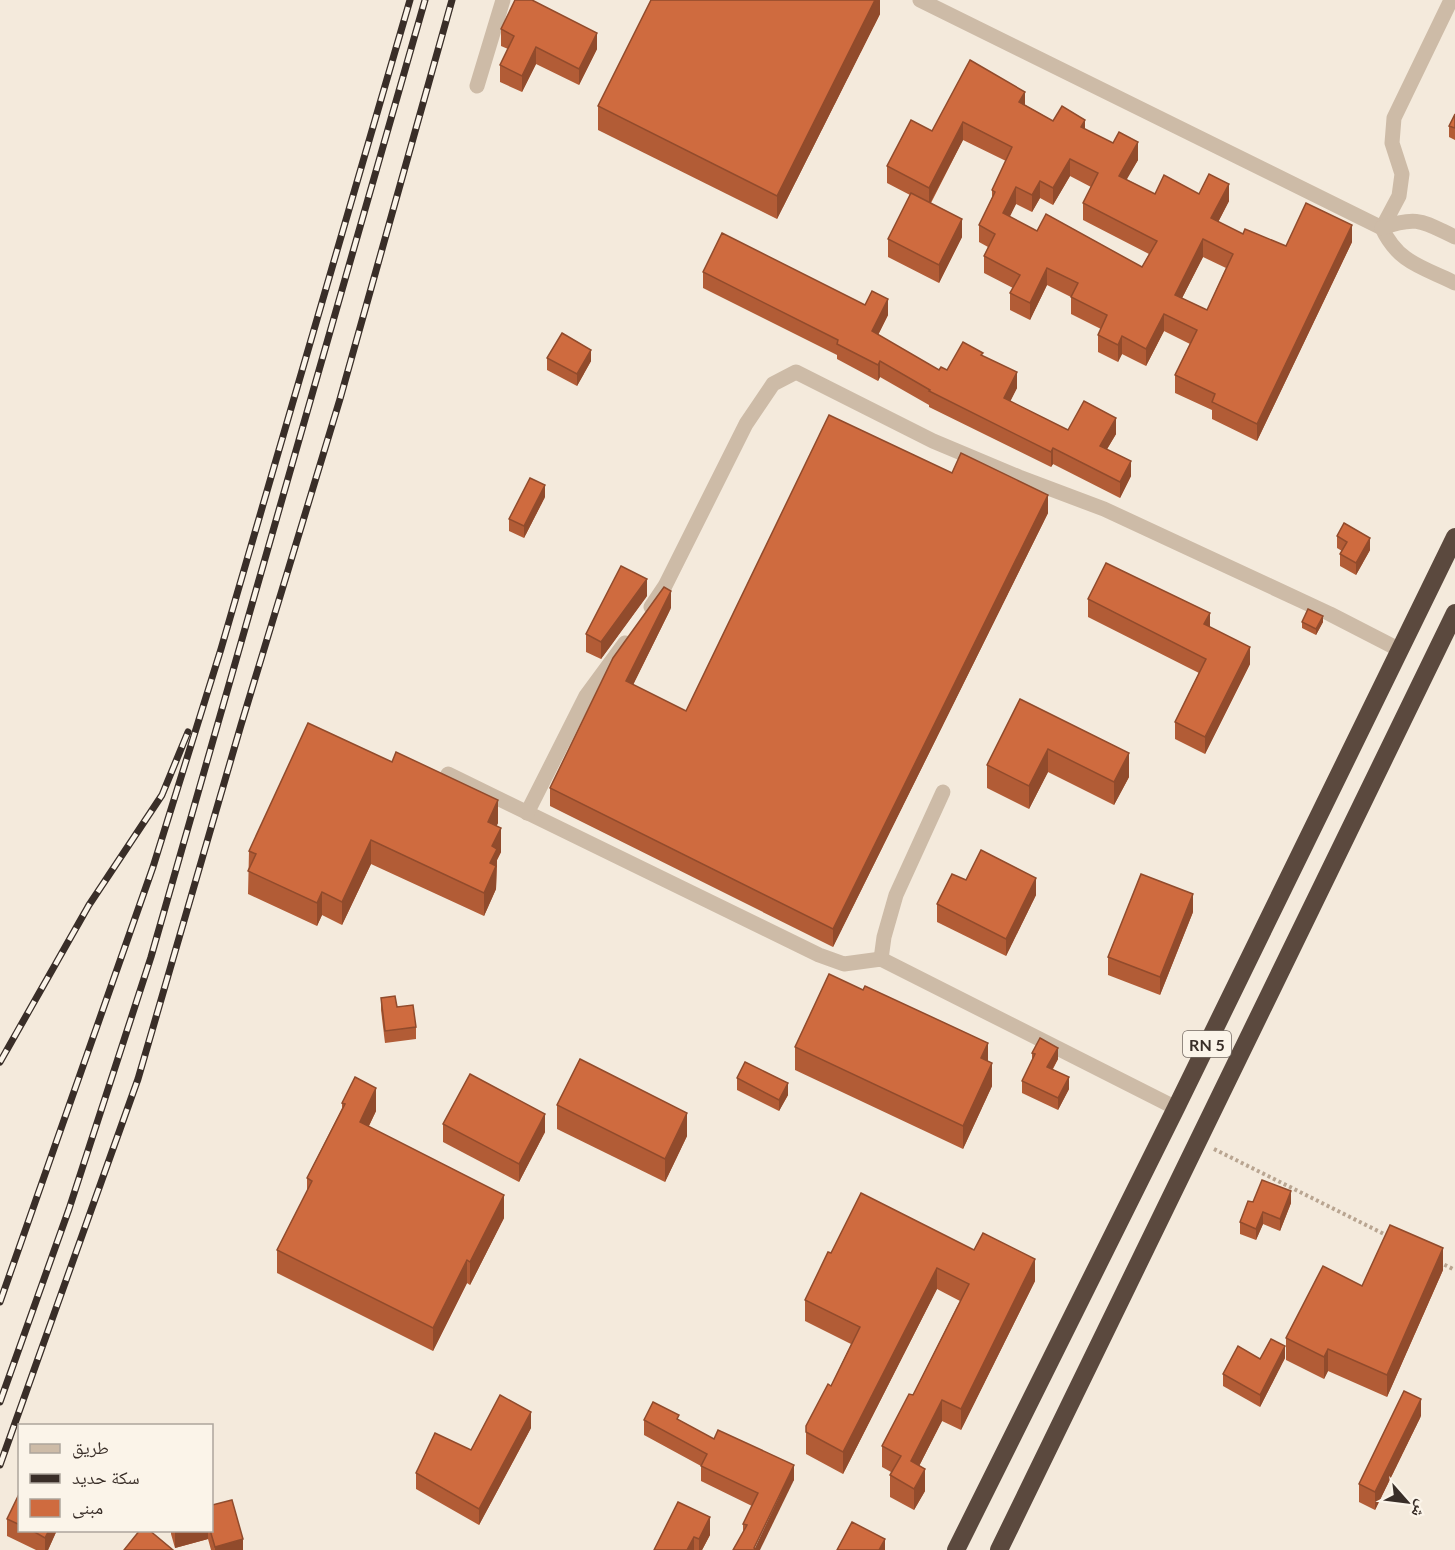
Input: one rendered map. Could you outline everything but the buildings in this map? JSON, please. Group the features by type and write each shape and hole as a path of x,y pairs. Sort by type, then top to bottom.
{"highway":[{"name":"RN 5","path":"956,1550 1176,1108 1455,537"},
{"name":"RN 5","path":"999,1550 1455,613"}],"lane":[{"path":"477,86 503,0"},
{"path":"920,0 1382,228 1389,243 1402,257 1455,283"},
{"path":"1382,228 1399,196 1401,185 1402,174 1392,143 1394,118 1451,0"},
{"path":"1382,228 1400,221 1420,220 1455,237"},
{"path":"527,813 586,696 665,586 746,424 773,384 796,372 933,441 1104,509 1330,614 1400,650"},
{"path":"448,774 819,955 844,964 881,959 1176,1108"},
{"path":"881,959 884,937 896,895 943,792"}],"path":[{"path":"1197,1140 1393,1239"},
{"path":"1434,1259 1455,1269"}],"railway":[{"path":"0,1302 153,867 221,649 410,0"},
{"path":"0,1402 69,1209 151,957 425,0"},
{"path":"0,1465 138,1079 241,725 340,399 452,0"},
{"path":"0,1062 89,905 162,795 188,732"}]}
